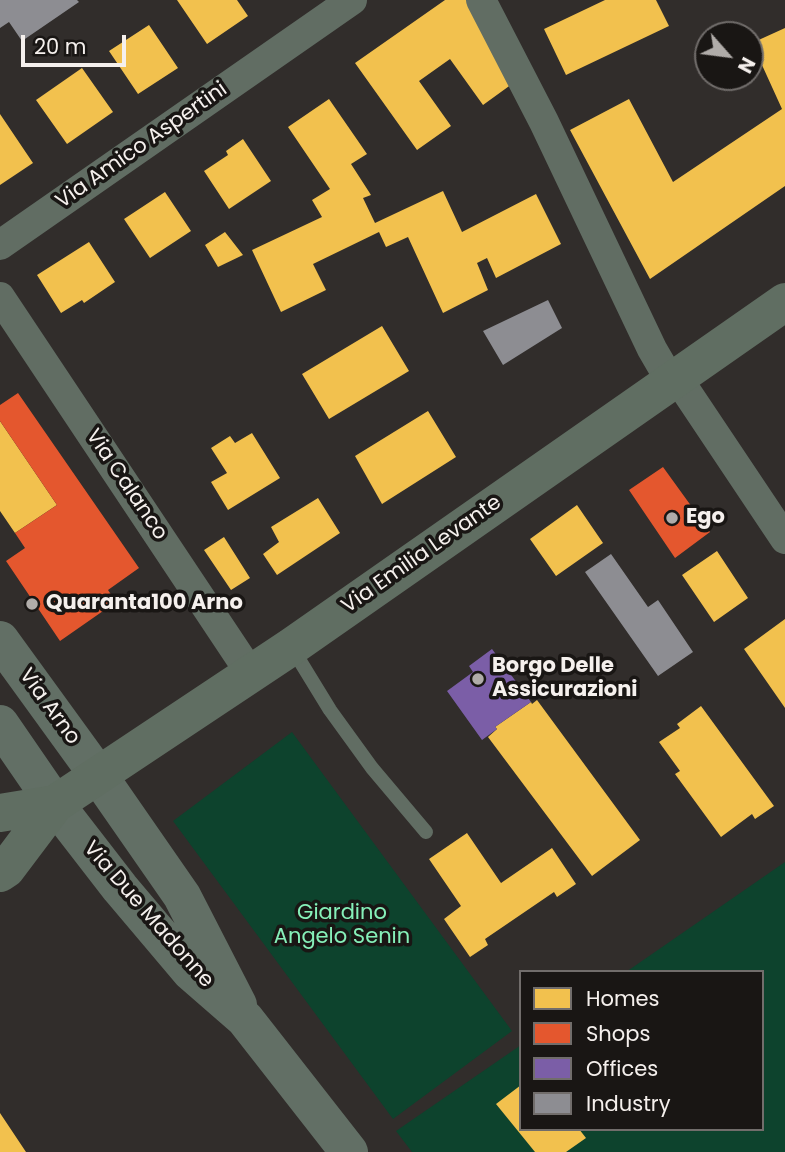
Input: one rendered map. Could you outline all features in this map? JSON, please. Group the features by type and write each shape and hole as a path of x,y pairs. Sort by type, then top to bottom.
{"main road":[{"name":"Via Emilia Levante","path":"55,804 291,647 785,302"},
{"name":"Via Arno","path":"0,640 98,775"},
{"path":"0,724 55,804"},
{"name":"Via Due Madonne","path":"98,775 182,896 245,1019 349,1152"},
{"name":"Via Due Madonne","path":"55,804 120,888 191,972 245,1019"},
{"path":"0,813 55,804"},
{"path":"0,873 6,869 55,804"}],"street":[{"name":"Via Amico Aspertini","path":"0,245 352,0"},
{"path":"481,0 544,122 652,348 785,540"},
{"name":"Via Calanco","path":"0,297 251,674"}],"lane":[{"path":"291,647 344,730 426,832"}],"green space":[{"name":"Giardino Angelo Senin","path":"292,732 512,1031 393,1119 173,821"},
{"path":"785,862 785,1152 412,1152 396,1131 519,1046 519,1131 764,1131 764,970 629,970"}],"building: Homes":[{"path":"177,0 237,0 248,16 207,44"},
{"path":"445,0 473,0 512,84 483,105 450,59 419,81 451,126 417,150 355,63"},
{"path":"605,0 656,0 669,26 566,75 544,29"},
{"path":"149,25 178,68 138,94 109,51"},
{"path":"785,28 785,186 650,279 570,130 629,99 673,182 782,109 764,69 764,38"},
{"path":"82,68 113,112 67,144 36,100"},
{"path":"329,99 367,154 351,164 371,195 363,198 375,223 443,191 462,232 536,194 561,244 496,278 487,258 477,263 488,290 443,313 408,237 386,247 379,232 313,264 326,290 281,312 252,250 322,217 312,200 330,189 288,127"},
{"path":"0,114 33,163 0,185"},
{"path":"243,139 271,181 229,209 204,171 228,155 226,151"},
{"path":"165,192 191,231 150,258 124,219"},
{"path":"225,232 243,255 218,267 205,245"},
{"path":"89,242 115,282 84,303 82,300 61,313 37,275"},
{"path":"382,326 409,371 329,419 302,374"},
{"path":"428,411 456,457 382,504 355,456"},
{"path":"0,421 57,505 15,533 0,511"},
{"path":"252,433 280,478 228,510 211,482 227,473 211,448 230,436 235,443"},
{"path":"318,498 340,533 277,575 263,554 279,542 271,527"},
{"path":"577,505 603,543 556,576 530,539"},
{"path":"224,537 250,578 231,590 204,550"},
{"path":"717,551 748,598 714,622 682,575"},
{"path":"785,619 785,708 744,649"},
{"path":"537,700 640,840 592,876 488,737 497,729 495,727"},
{"path":"701,706 774,806 755,819 752,814 721,837 675,774 680,771 659,742 680,728 677,724"},
{"path":"467,833 501,883 552,848 576,884 557,897 554,892 485,939 488,945 470,957 444,919 461,906 429,859"},
{"path":"519,1087 519,1131 581,1131 586,1138 566,1152 535,1152 496,1104"},
{"path":"0,1113 26,1152 0,1152"}],"building: Shops":[{"path":"18,393 139,568 108,590 116,602 60,641 6,561 25,548 15,533 57,505 0,421 0,405"},
{"path":"663,467 710,532 675,558 629,490"}],"building: Offices":[{"path":"492,649 531,702 495,727 497,729 482,740 447,691 473,672 469,666"}],"building: Industry":[{"path":"0,0 79,2 22,41 9,22 0,28"},
{"path":"548,300 562,328 503,365 483,331"},
{"path":"611,554 648,607 658,600 693,652 658,676 585,572"}],"place":[{"name":"Ego","path":"672,518"},
{"name":"Quaranta100 Arno","path":"32,604"},
{"name":"Borgo Delle Assicurazioni","path":"478,679"}]}
